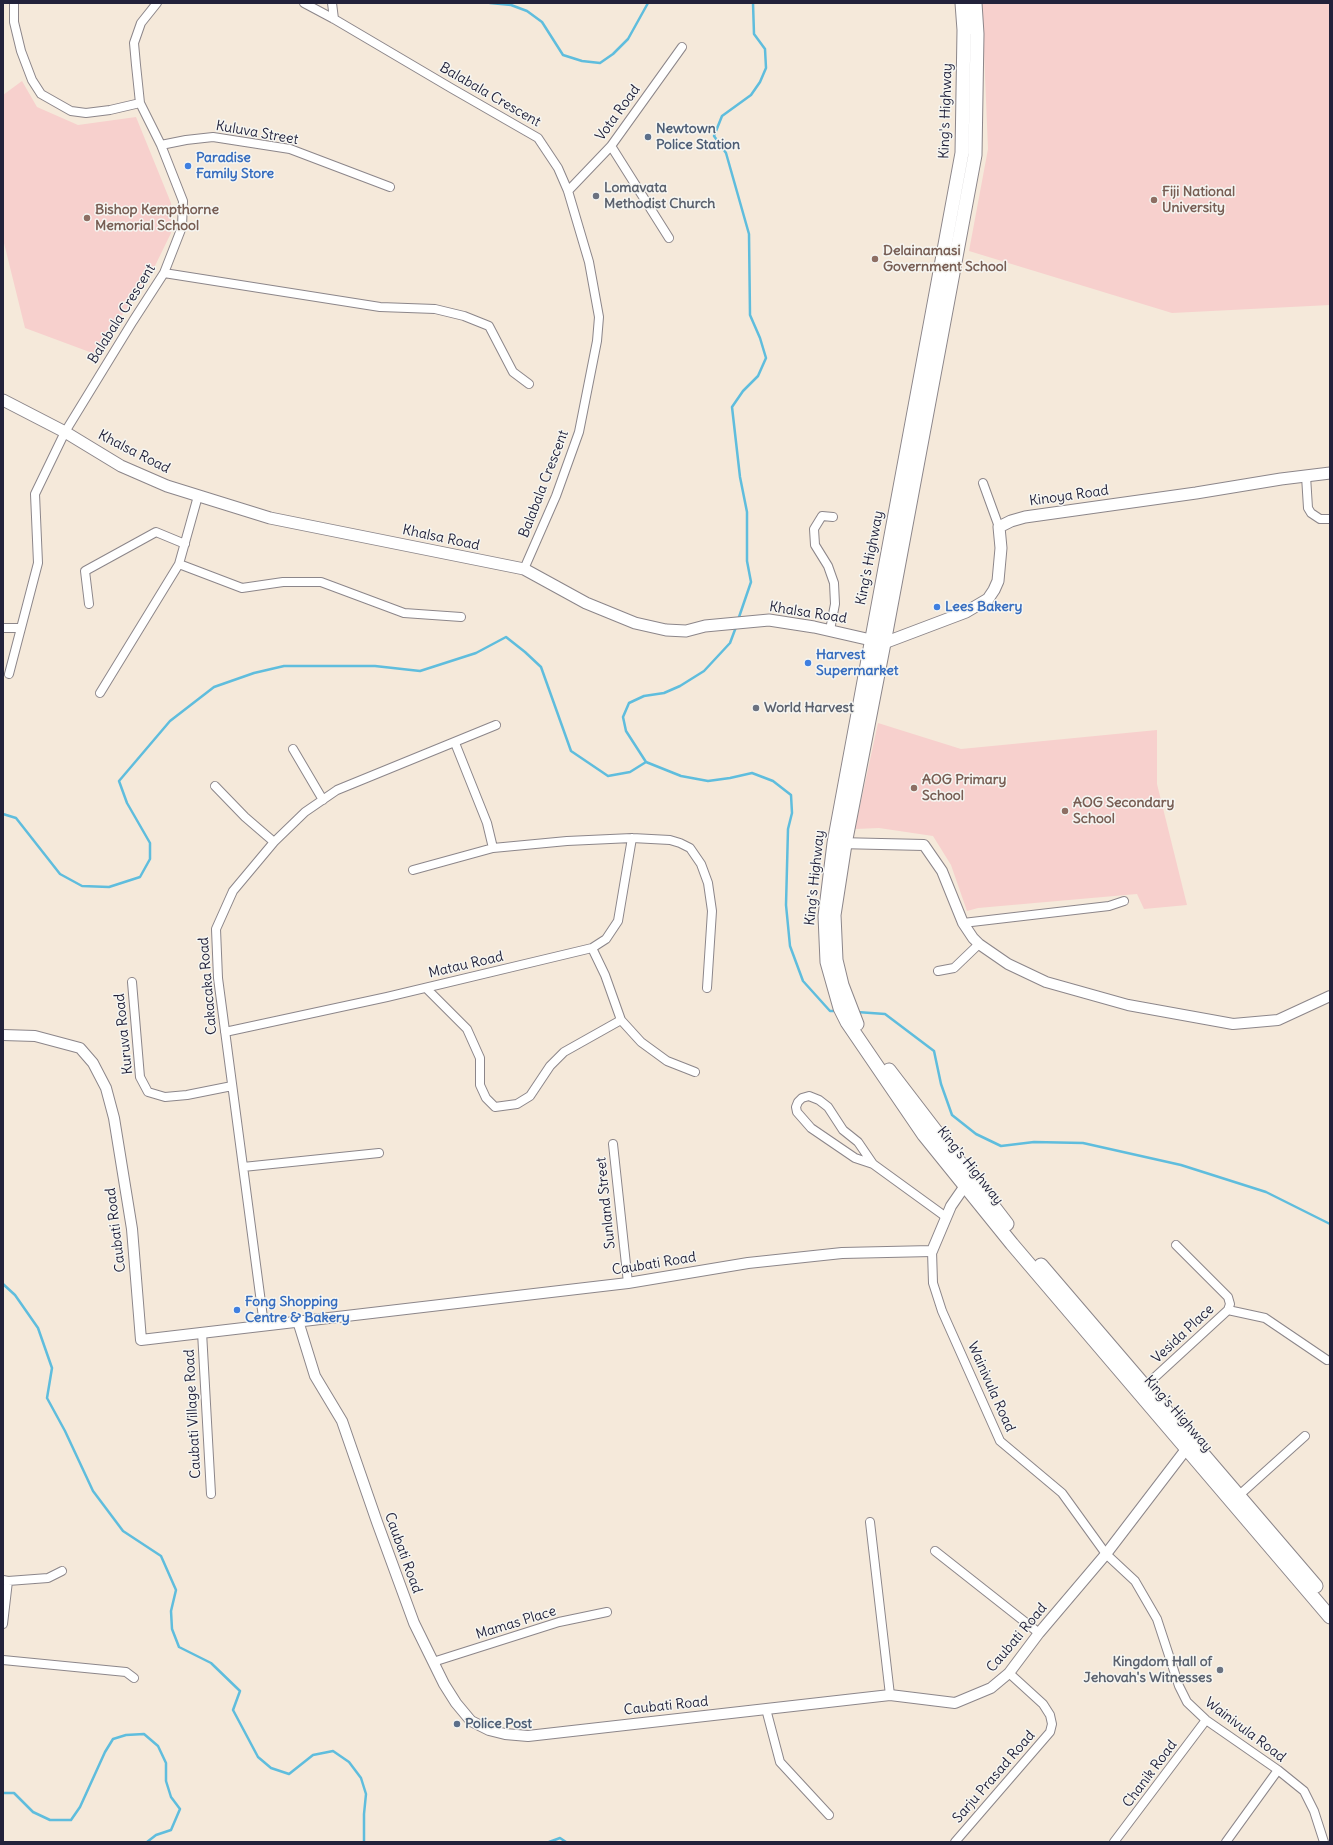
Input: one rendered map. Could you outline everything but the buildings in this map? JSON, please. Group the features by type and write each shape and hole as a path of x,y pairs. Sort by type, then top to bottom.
{"highway":[{"name":"King's Highway","path":"962,3 964,30 962,153 872,639 839,843 834,915 834,938 836,960 845,1007 851,1022 924,1135 968,1182 1012,1244 1142,1389 1236,1498 1330,1602"},
{"name":"King's Highway","path":"839,843 884,643 975,155 975,3"},
{"name":"King's Highway","path":"1142,1389 1187,1448 1236,1498 1330,1616"}],"main road":[{"name":"Khalsa Road","path":"3,400 65,432 121,466 167,486 270,518 524,569 586,603 635,623 666,630 686,631 705,626 769,620 830,630 884,643"},
{"name":"Kinoya Road","path":"999,527 1025,517 1330,473"},
{"path":"884,643 966,612 988,599 998,582 1001,548 999,527"}],"street":[{"path":"14,3 14,22 21,51 32,80 41,94 71,111 86,113 110,110 140,103"},
{"name":"Balabala Crescent","path":"9,674 38,563 35,494 65,432 164,273 182,227 183,201 162,145 140,103 134,43 141,23 157,3"},
{"name":"Balabala Crescent","path":"304,3 334,18 471,100 538,138 558,168 568,191 589,262 599,317 597,342 579,432 556,496 524,569"},
{"path":"332,3 334,18"},
{"name":"Vota Road","path":"568,191 611,146 682,46"},
{"name":"Kuluva Street","path":"162,145 186,140 213,137 290,149 390,187"},
{"path":"611,146 669,238"},
{"path":"164,273 380,307 435,309 464,316 489,326 514,372 529,384"},
{"path":"1306,476 1308,508 1311,513 1320,519 1330,519"},
{"path":"983,483 999,527"},
{"path":"100,693 179,564 198,496"},
{"path":"830,630 836,604 834,583 828,566 815,545 814,529 822,516 833,517"},
{"path":"89,604 85,571 156,532 185,544"},
{"path":"179,564 242,588 284,582 321,582 404,613 461,617"},
{"path":"3,628 22,628"},
{"name":"Cakacaka Road","path":"264,1325 218,978 216,929 233,891 274,842 305,812 337,790 496,725"},
{"path":"455,743 487,823 493,848"},
{"path":"293,749 323,800"},
{"path":"215,786 245,817 274,842"},
{"path":"413,870 493,848 632,838 670,840 680,843 690,848 701,864 708,882 712,911 707,988"},
{"name":"Matau Road","path":"225,1032 426,988 592,948 606,939 618,922 632,838"},
{"path":"839,843 924,845 942,871 963,923 979,944 1008,964 1046,982 1128,1005 1233,1024 1278,1020 1330,996"},
{"path":"963,923 1109,906 1124,901"},
{"path":"938,971 954,968 979,944"},
{"path":"592,948 605,975 621,1020 641,1042 667,1061 696,1072"},
{"name":"Kuruva Road","path":"132,982 140,1077 148,1092 165,1097 187,1095 232,1086"},
{"path":"426,988 467,1029 480,1058 480,1085 486,1098 495,1107 517,1104 530,1096 550,1066 564,1052 621,1020"},
{"name":"Caubati Road","path":"3,1035 35,1036 80,1048 93,1063 106,1088 114,1118 132,1229 141,1340 628,1283 754,1263 842,1253 932,1251"},
{"path":"873,1164 858,1142 843,1130 828,1106 809,1096 802,1098 798,1102 796,1107 797,1112 811,1128 855,1158 873,1164 946,1217"},
{"name":"Sunland Street","path":"613,1144 628,1283"},
{"path":"243,1167 379,1153"},
{"path":"932,1251 951,1206 968,1182"},
{"name":"Vesida Place","path":"1142,1389 1228,1310 1230,1304 1228,1297 1176,1245"},
{"name":"Wainivula Road","path":"932,1251 933,1283 942,1311 1000,1441 1062,1493 1106,1554 1135,1581 1157,1619 1179,1686 1188,1702 1206,1720 1278,1770 1304,1791 1314,1810 1324,1842"},
{"name":"Vesida Place","path":"1228,1310 1265,1318 1327,1360"},
{"name":"Caubati Road","path":"298,1321 315,1376 342,1421 414,1623 444,1684 456,1703 471,1721 489,1730 505,1734 528,1736 890,1695 955,1703 991,1688 1009,1673 1039,1633 1106,1554 1187,1448"},
{"name":"Caubati Village Road","path":"202,1332 211,1494"},
{"path":"1236,1498 1305,1436"},
{"path":"870,1522 890,1695"},
{"path":"935,1551 1039,1633"},
{"path":"3,1624 5,1581 48,1578 62,1571"},
{"name":"Mamas Place","path":"433,1662 559,1622 607,1612"},
{"path":"3,1660 126,1672 134,1678"},
{"name":"Sarju Prasad Road","path":"955,1842 1050,1732 1052,1724 1050,1715 1043,1704 1009,1673"},
{"path":"766,1709 780,1762 829,1815"},
{"name":"Chanik Road","path":"1114,1842 1206,1720"},
{"path":"1226,1842 1278,1770"}],"shaded area":[{"name":"Fiji National University","path":"982,3 1330,3 1330,305 1172,313 969,251 988,149"},
{"name":"Bishop Kempthorne Memorial School","path":"22,81 37,107 78,125 136,117 171,203 171,233 152,272 95,354 25,328 3,239 3,95"},
{"name":"AOG Secondary School","path":"878,723 961,749 1157,730 1157,784 1187,905 1144,909 1137,894 978,908 967,911 951,865 933,836 879,828 855,829"}],"waterway":[{"path":"490,3 511,5 527,11 542,22 563,55 582,61 600,63 613,54 628,39 648,3"},
{"path":"738,620 751,582 747,561 747,512 740,477 732,407 743,391 758,376 766,358 760,338 750,315 749,234 726,153 714,136 722,116 751,95 760,82 766,68 765,49 754,34 753,3"},
{"path":"646,762 626,731 623,717 629,703 644,696 664,693 680,686 704,671 730,643 736,627"},
{"path":"3,814 16,818 60,874 82,886 109,887 140,877 150,859 150,843 127,803 119,781 170,721 214,687 254,673 284,666 375,666 420,671 476,653 506,637 541,667 571,751 608,776 630,772 646,762 681,776 708,781 752,773 773,781 791,795 792,813 788,829 786,905 790,946 803,981 830,1011 836,1011"},
{"path":"857,1012 885,1014 934,1051 941,1084 952,1115 976,1134 1001,1146 1034,1142 1083,1143 1181,1165 1266,1192 1330,1224"},
{"path":"3,1284 15,1295 38,1328 52,1368 47,1398 65,1431 93,1491 123,1531 161,1556 176,1590 171,1611 172,1629 179,1647 211,1663 240,1691 233,1710 258,1757 271,1768 289,1774 313,1755 333,1751 349,1762 361,1778 366,1794 364,1842"},
{"path":"3,1793 14,1793 33,1812 50,1820 71,1820 80,1807 105,1752 113,1739 126,1735 144,1734 158,1746 166,1763 166,1781 171,1797 180,1809 171,1830 156,1835 147,1842"},
{"path":"549,1842 560,1838 566,1842"}],"place":[{"name":"Newtown Police Station","path":"648,137"},
{"name":"Paradise Family Store","path":"188,166"},
{"name":"Lomavata Methodist Church","path":"596,196"},
{"name":"Fiji National University","path":"1154,200"},
{"name":"Bishop Kempthorne Memorial School","path":"87,218"},
{"name":"Delainamasi Government School","path":"875,259"},
{"name":"Lees Bakery","path":"937,607"},
{"name":"Harvest Supermarket","path":"808,663"},
{"name":"World Harvest","path":"756,708"},
{"name":"AOG Primary School","path":"914,788"},
{"name":"AOG Secondary School","path":"1065,811"},
{"name":"Fong Shopping Centre & Bakery","path":"237,1310"},
{"name":"Kingdom Hall of Jehovah's Witnesses","path":"1220,1670"},
{"name":"Police Post","path":"457,1724"}]}
